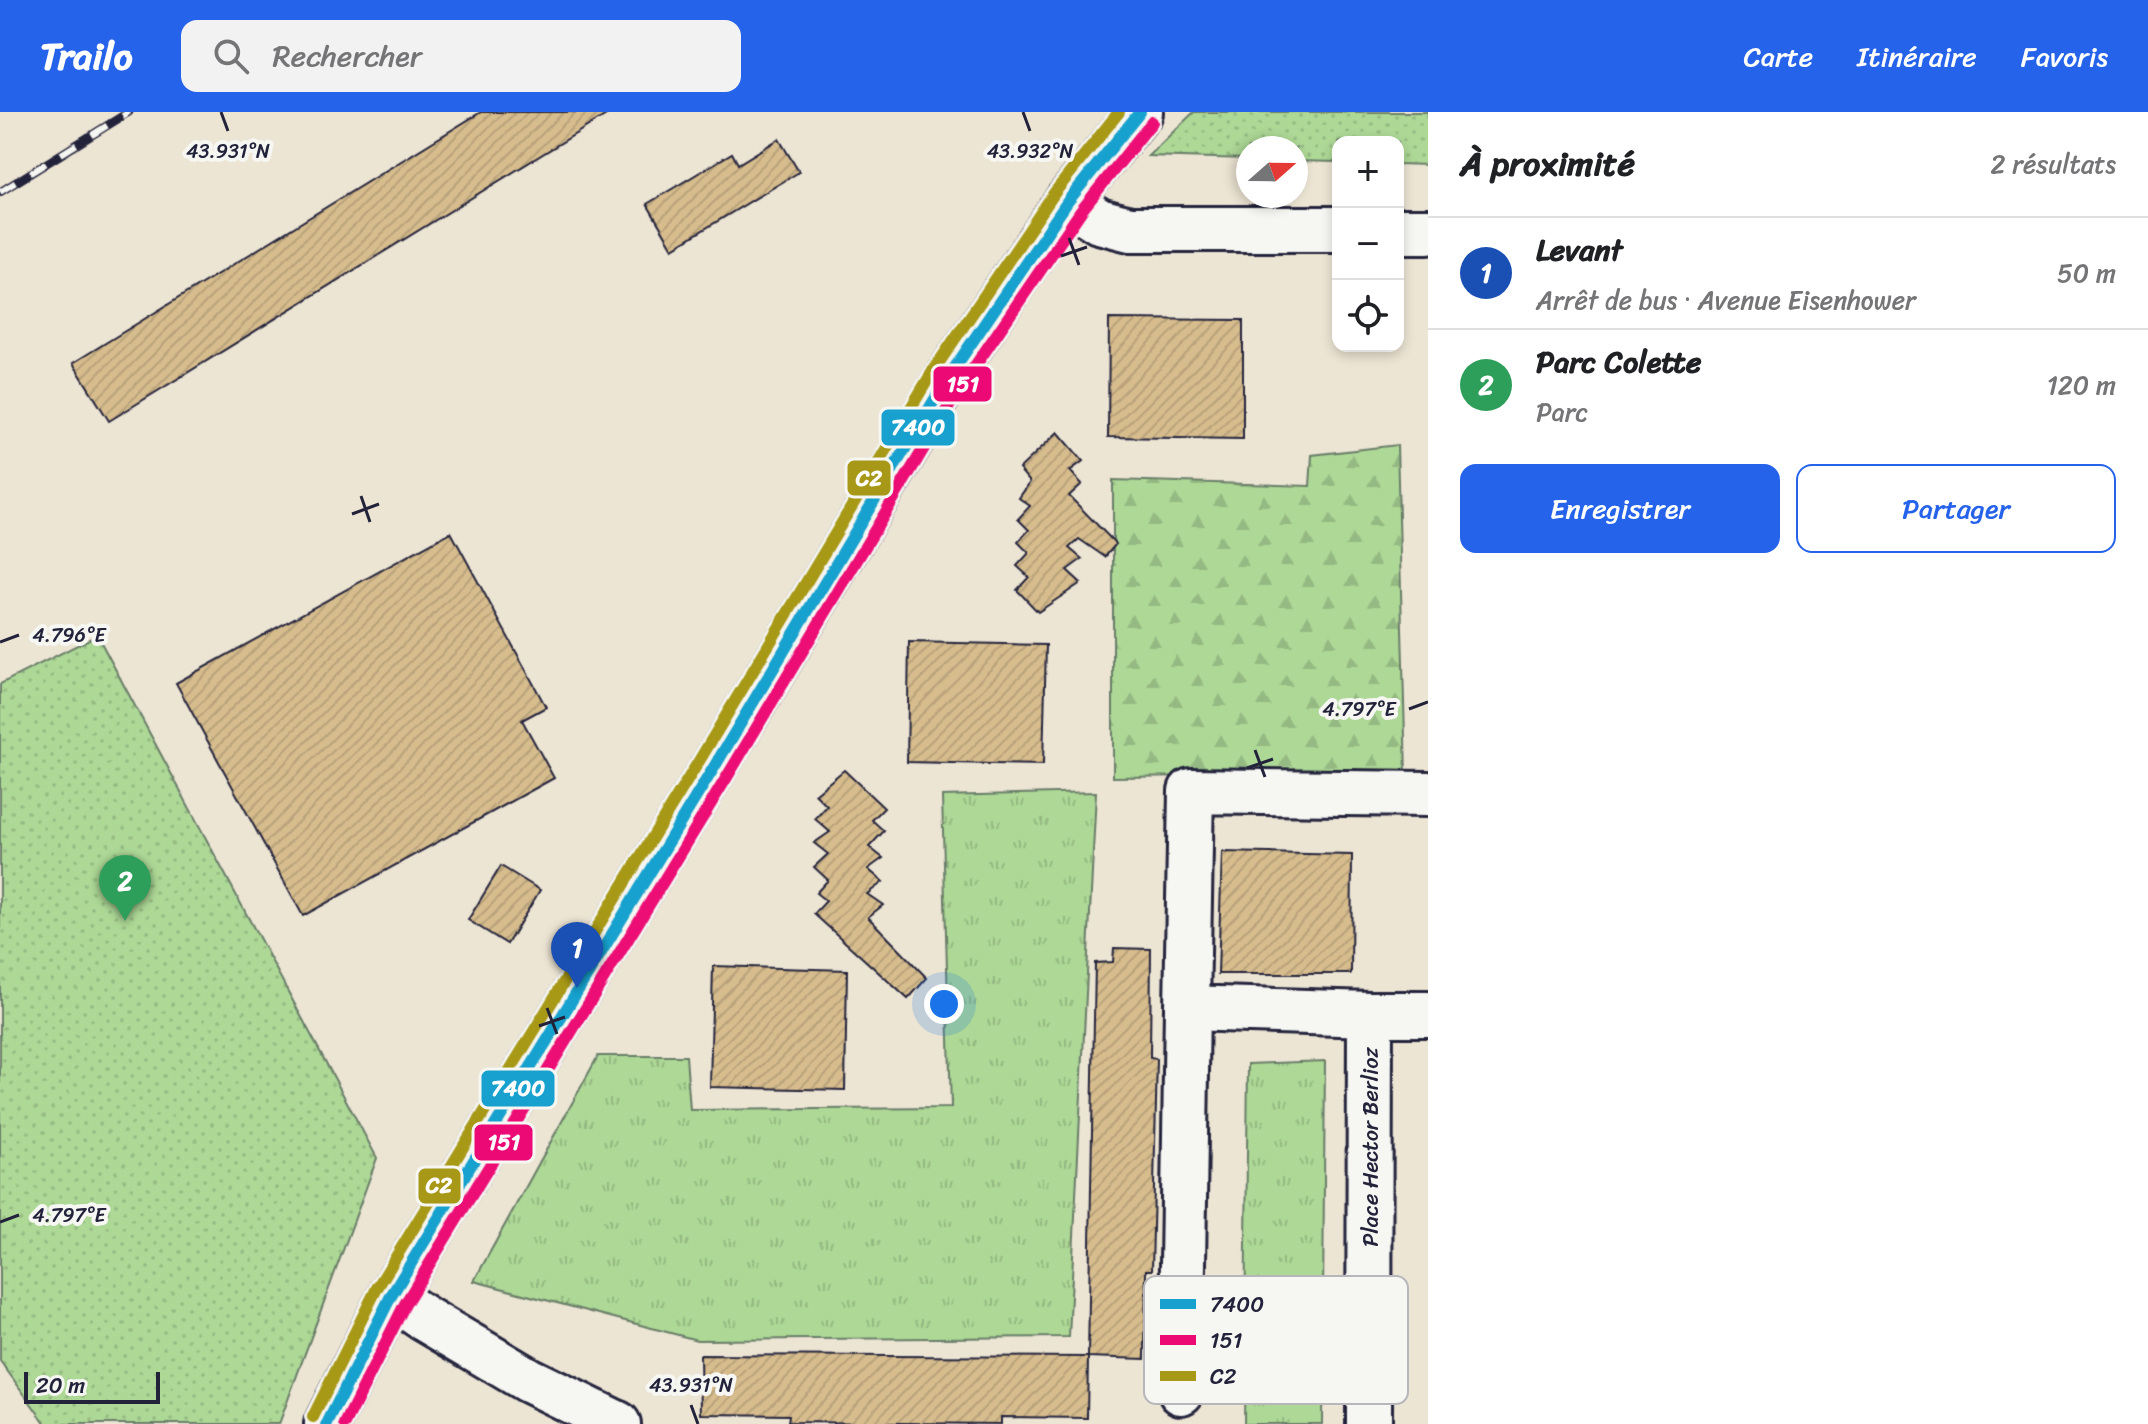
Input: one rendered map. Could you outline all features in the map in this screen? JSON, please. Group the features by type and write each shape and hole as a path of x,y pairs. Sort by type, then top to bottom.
{"street":[{"path":"327,1424 391,1296 947,379 1068,201 1140,112"},
{"path":"1068,201 1099,221 1130,229 1332,229"},
{"path":"1404,231 1428,231"},
{"path":"1183,1276 1191,791 1428,794"},
{"path":"1187,1008 1428,1014"},
{"name":"Place Hector Berlioz","path":"1369,1276 1370,1014"},
{"path":"391,1296 528,1380 618,1424"},
{"name":"Place Hector Berlioz","path":"1369,1404 1369,1424"}],"green space":[{"path":"1194,112 1428,112 1428,165 1404,164 1404,136 1332,136 1332,162 1308,161 1308,136 1236,136 1236,159 1148,156"},
{"path":"1397,445 1406,774 1113,777 1113,480 1310,486 1312,455"},
{"path":"97,635 377,1158 279,1424 46,1424 0,1361 0,684"},
{"path":"1096,792 1069,1337 697,1340 474,1281 598,1056 686,1056 690,1110 951,1108 942,796"},
{"path":"1325,1061 1323,1276 1246,1276 1248,1064"},
{"path":"1244,1404 1322,1404 1322,1424 1244,1424"}],"building":[{"path":"481,112 611,112 109,421 73,363"},
{"path":"779,139 799,172 673,248 647,204 732,153 738,164"},
{"path":"1109,319 1243,320 1243,439 1108,437"},
{"path":"1058,432 1083,461 1070,471 1082,484 1069,496 1116,544 1105,557 1079,539 1069,548 1082,559 1067,570 1081,583 1038,612 1017,590 1029,577 1017,566 1029,553 1018,542 1029,530 1018,519 1030,506 1019,498 1030,482 1019,469"},
{"path":"451,532 546,707 522,720 554,778 303,916 176,683"},
{"path":"909,642 1046,645 1043,765 907,762"},
{"path":"844,770 884,808 872,820 884,831 869,847 883,858 868,869 883,882 867,894 883,905 868,917 927,978 908,999 814,914 826,901 816,893 828,880 814,867 828,854 814,843 830,832 815,819 827,806 815,794"},
{"path":"1222,852 1352,855 1351,974 1218,974"},
{"path":"501,866 540,890 507,944 468,920"},
{"path":"1114,948 1151,949 1150,1058 1157,1059 1152,1270 1146,1270 1144,1276 1144,1359 1088,1357 1095,963 1113,962"},
{"path":"713,966 847,970 845,1090 710,1087"},
{"path":"700,1355 1088,1357 1087,1418 1001,1417 1001,1424 788,1422 789,1415 701,1414"}],"railway":[{"path":"0,192 129,112"}],"transit line":[{"name":"C2","path":"313,1417 377,1288 933,371 1055,192 1119,112"},
{"name":"7400","path":"327,1424 391,1296 947,379 1068,201 1140,112"},
{"name":"151","path":"345,1424 405,1304 960,388 1081,211 1152,122"}],"place":[{"name":"Parc Colette","path":"125,921"},
{"name":"Levant","path":"577,988"}]}
